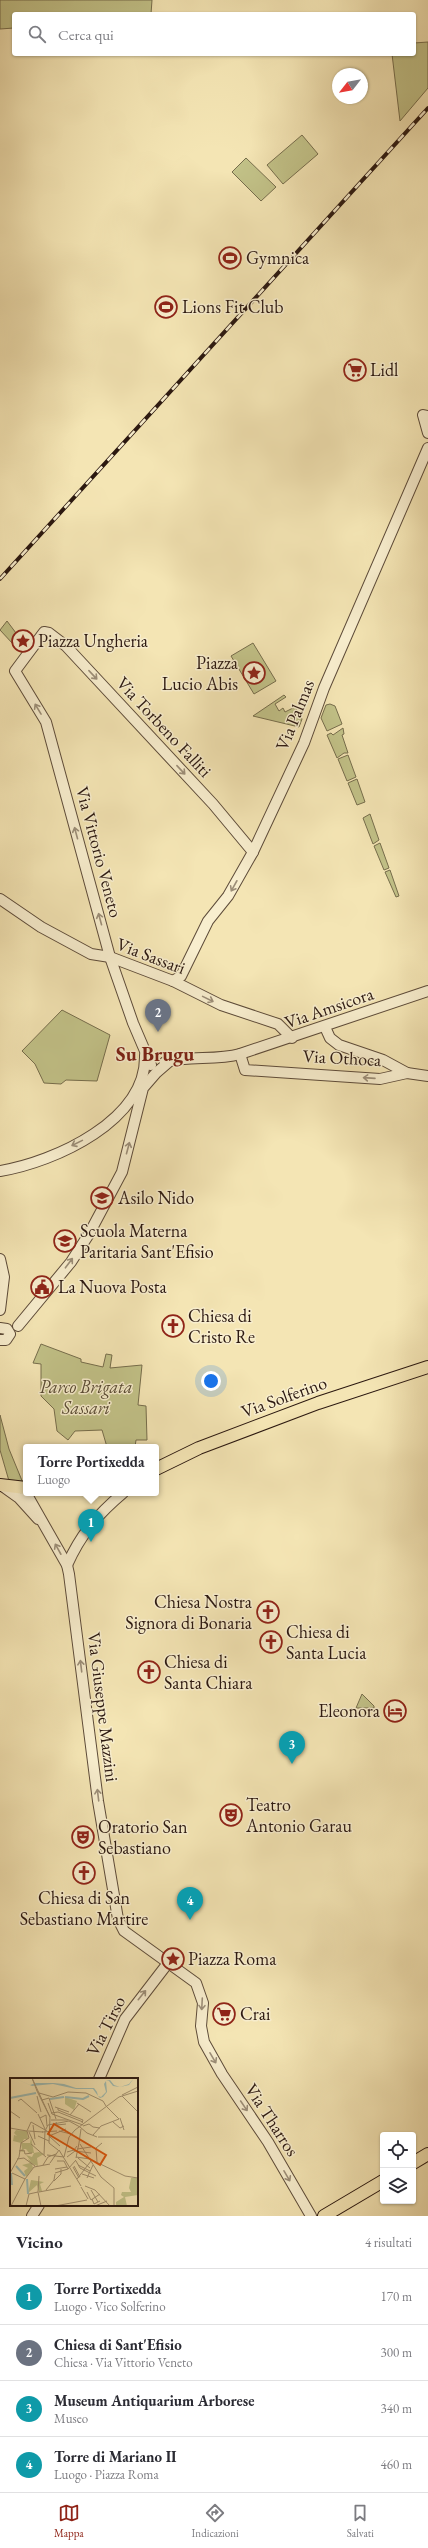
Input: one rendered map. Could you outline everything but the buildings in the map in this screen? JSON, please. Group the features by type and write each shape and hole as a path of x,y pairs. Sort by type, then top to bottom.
{"main road":[{"name":"Via Solferino","path":"159,1468 199,1448 318,1404 428,1367"},
{"path":"1,1485 23,1490"},
{"path":"416,2161 428,2154"},
{"path":"324,2216 380,2183"}],"street":[{"name":"Via Palmas","path":"172,981 181,976 208,921 228,896 253,852 304,743 324,688 428,448"},
{"name":"Via Torbeno Falliti","path":"44,632 49,632 66,646 213,804 253,852"},
{"name":"Via Vittorio Veneto","path":"44,632 15,671 46,722 110,957 133,1023 144,1045 150,1070"},
{"name":"Via Sassari","path":"0,899 60,939 91,954 110,957 172,981 222,1005 278,1024 292,1038"},
{"name":"Via Amsicora","path":"150,1070 171,1060 190,1057 214,1059 240,1054 325,1027 428,991"},
{"path":"325,1027 330,1038 339,1045 383,1060 407,1073"},
{"name":"Via Othoca","path":"240,1054 245,1070 380,1079 407,1073 428,1076"},
{"path":"0,1318 4,1335 18,1326 70,1262 89,1234 122,1172 140,1092 150,1070"},
{"path":"0,1171 65,1149 87,1138 114,1118 140,1092"},
{"path":"0,1259 4,1277 0,1310"},
{"name":"Via Giuseppe Mazzini","path":"1,1485 19,1498 41,1521"},
{"name":"Via Giuseppe Mazzini","path":"29,1496 41,1521 67,1565 98,1801 118,1920 124,1931 168,1963"},
{"path":"67,1565 80,1537 104,1509 119,1496"},
{"name":"Via Tirso","path":"99,2078 125,2019 168,1963"},
{"name":"Via Tharros","path":"168,1963 196,1983 203,2003 201,2026 204,2042 222,2074 268,2142 311,2216"},
{"path":"32,2216 38,2206"}],"green space":[{"path":"0,0 152,0 151,12 12,12 12,28 0,29"},
{"path":"428,42 428,88 400,121 392,56 416,56 416,43"},
{"path":"302,135 318,154 283,184 267,165"},
{"path":"246,158 276,187 261,201 232,172"},
{"path":"7,621 19,637 13,644 0,630"},
{"path":"253,643 276,681 254,694 231,656"},
{"path":"284,695 286,697 275,704 279,711 283,708 285,712 295,707 302,719 299,727 253,716"},
{"path":"330,704 335,706 342,724 327,731 321,718 326,705"},
{"path":"343,728 344,734 342,735 348,753 344,753 337,758 327,735 331,733 333,735"},
{"path":"348,755 356,777 347,781 338,759"},
{"path":"357,779 365,802 357,805 348,783"},
{"path":"370,814 379,840 373,844 363,818"},
{"path":"380,843 389,868 384,870 374,846"},
{"path":"390,870 399,896 396,897 385,872"},
{"path":"62,1010 110,1035 97,1081 66,1080 61,1084 44,1083 35,1064 22,1051"},
{"name":"Parco Brigata Sassari","path":"41,1344 81,1359 81,1362 103,1367 106,1354 112,1355 110,1368 142,1365 138,1405 146,1406 147,1440 136,1440 135,1444 106,1444 102,1430 75,1431 68,1440 57,1431 54,1409 41,1396 41,1364 33,1363"},
{"path":"0,1415 9,1449 23,1483 9,1481 0,1450"},
{"path":"362,1694 374,1706 374,1708 356,1708"}],"water":[{"path":"172,1948 178,1956 177,1960 174,1961 164,1954 167,1949"}],"railway":[{"path":"0,579 428,108"}],"place":[{"name":"Gymnica","path":"230,258"},
{"name":"Lions Fit Club","path":"166,307"},
{"name":"Lidl","path":"355,370"},
{"name":"Piazza Ungheria","path":"23,641"},
{"name":"Piazza Lucio Abis","path":"254,673"},
{"name":"Chiesa di Sant'Efisio","path":"158,1032"},
{"name":"Asilo Nido","path":"102,1198"},
{"name":"Scuola Materna Paritaria Sant'Efisio","path":"65,1241"},
{"name":"La Nuova Posta","path":"42,1287"},
{"name":"Chiesa di Cristo Re","path":"173,1326"},
{"name":"Torre Portixedda","path":"91,1542"},
{"name":"Chiesa Nostra Signora di Bonaria","path":"268,1612"},
{"name":"Chiesa di Santa Lucia","path":"271,1642"},
{"name":"Chiesa di Santa Chiara","path":"149,1672"},
{"name":"Eleonora","path":"395,1711"},
{"name":"Museum Antiquarium Arborese","path":"292,1764"},
{"name":"Teatro Antonio Garau","path":"231,1815"},
{"name":"Oratorio San Sebastiano","path":"83,1837"},
{"name":"Chiesa di San Sebastiano Martire","path":"84,1873"},
{"name":"Torre di Mariano II","path":"190,1920"},
{"name":"Piazza Roma","path":"173,1959"},
{"name":"Crai","path":"224,2014"}],"district":[{"name":"Su Brugu","path":"155,1054"}]}
